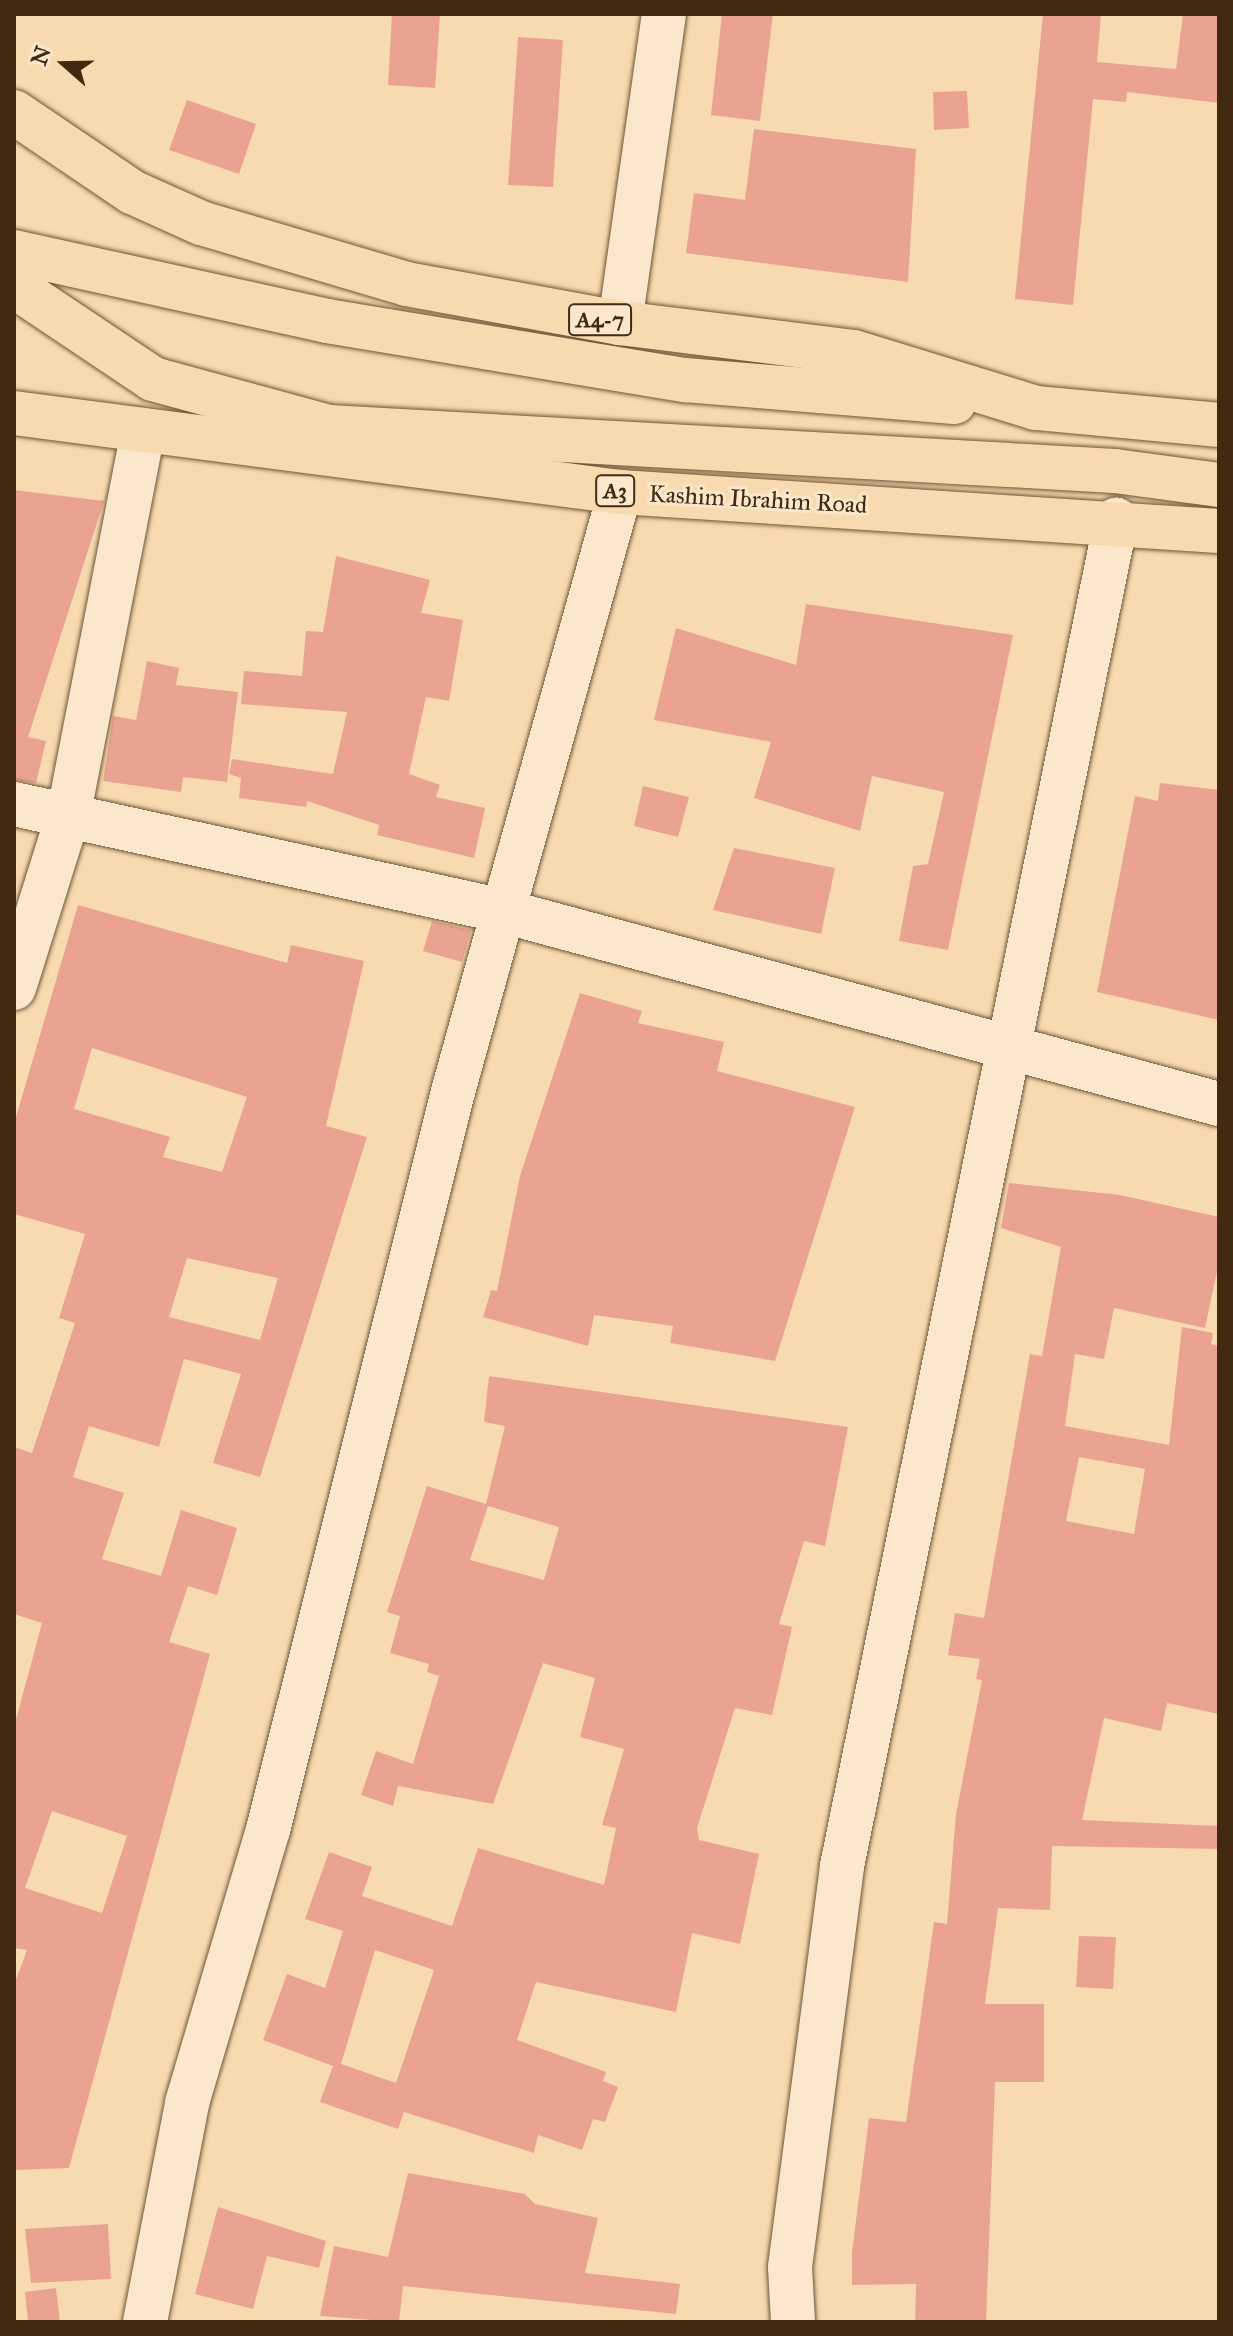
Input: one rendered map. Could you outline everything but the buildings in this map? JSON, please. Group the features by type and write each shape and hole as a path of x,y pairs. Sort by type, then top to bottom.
{"highway":[{"name":"A4-7","path":"14,112 132,192 201,223 407,284 620,323 854,352 1036,408"},
{"name":"A4-7","path":"14,252 327,321 685,380 1219,425"},
{"path":"14,286 153,379 329,427 1115,471 1219,485"},
{"name":"Kashim Ibrahim Road","path":"14,413 620,492 1116,520 1219,531"}],"street":[{"path":"620,323 664,14"},
{"path":"14,988 69,812 143,430"},
{"path":"145,2322 187,2103 268,1830 503,911 620,492"},
{"path":"793,2322 790,2267 842,1866 1116,520"},
{"path":"14,804 69,812 503,911 1219,1104"}]}
